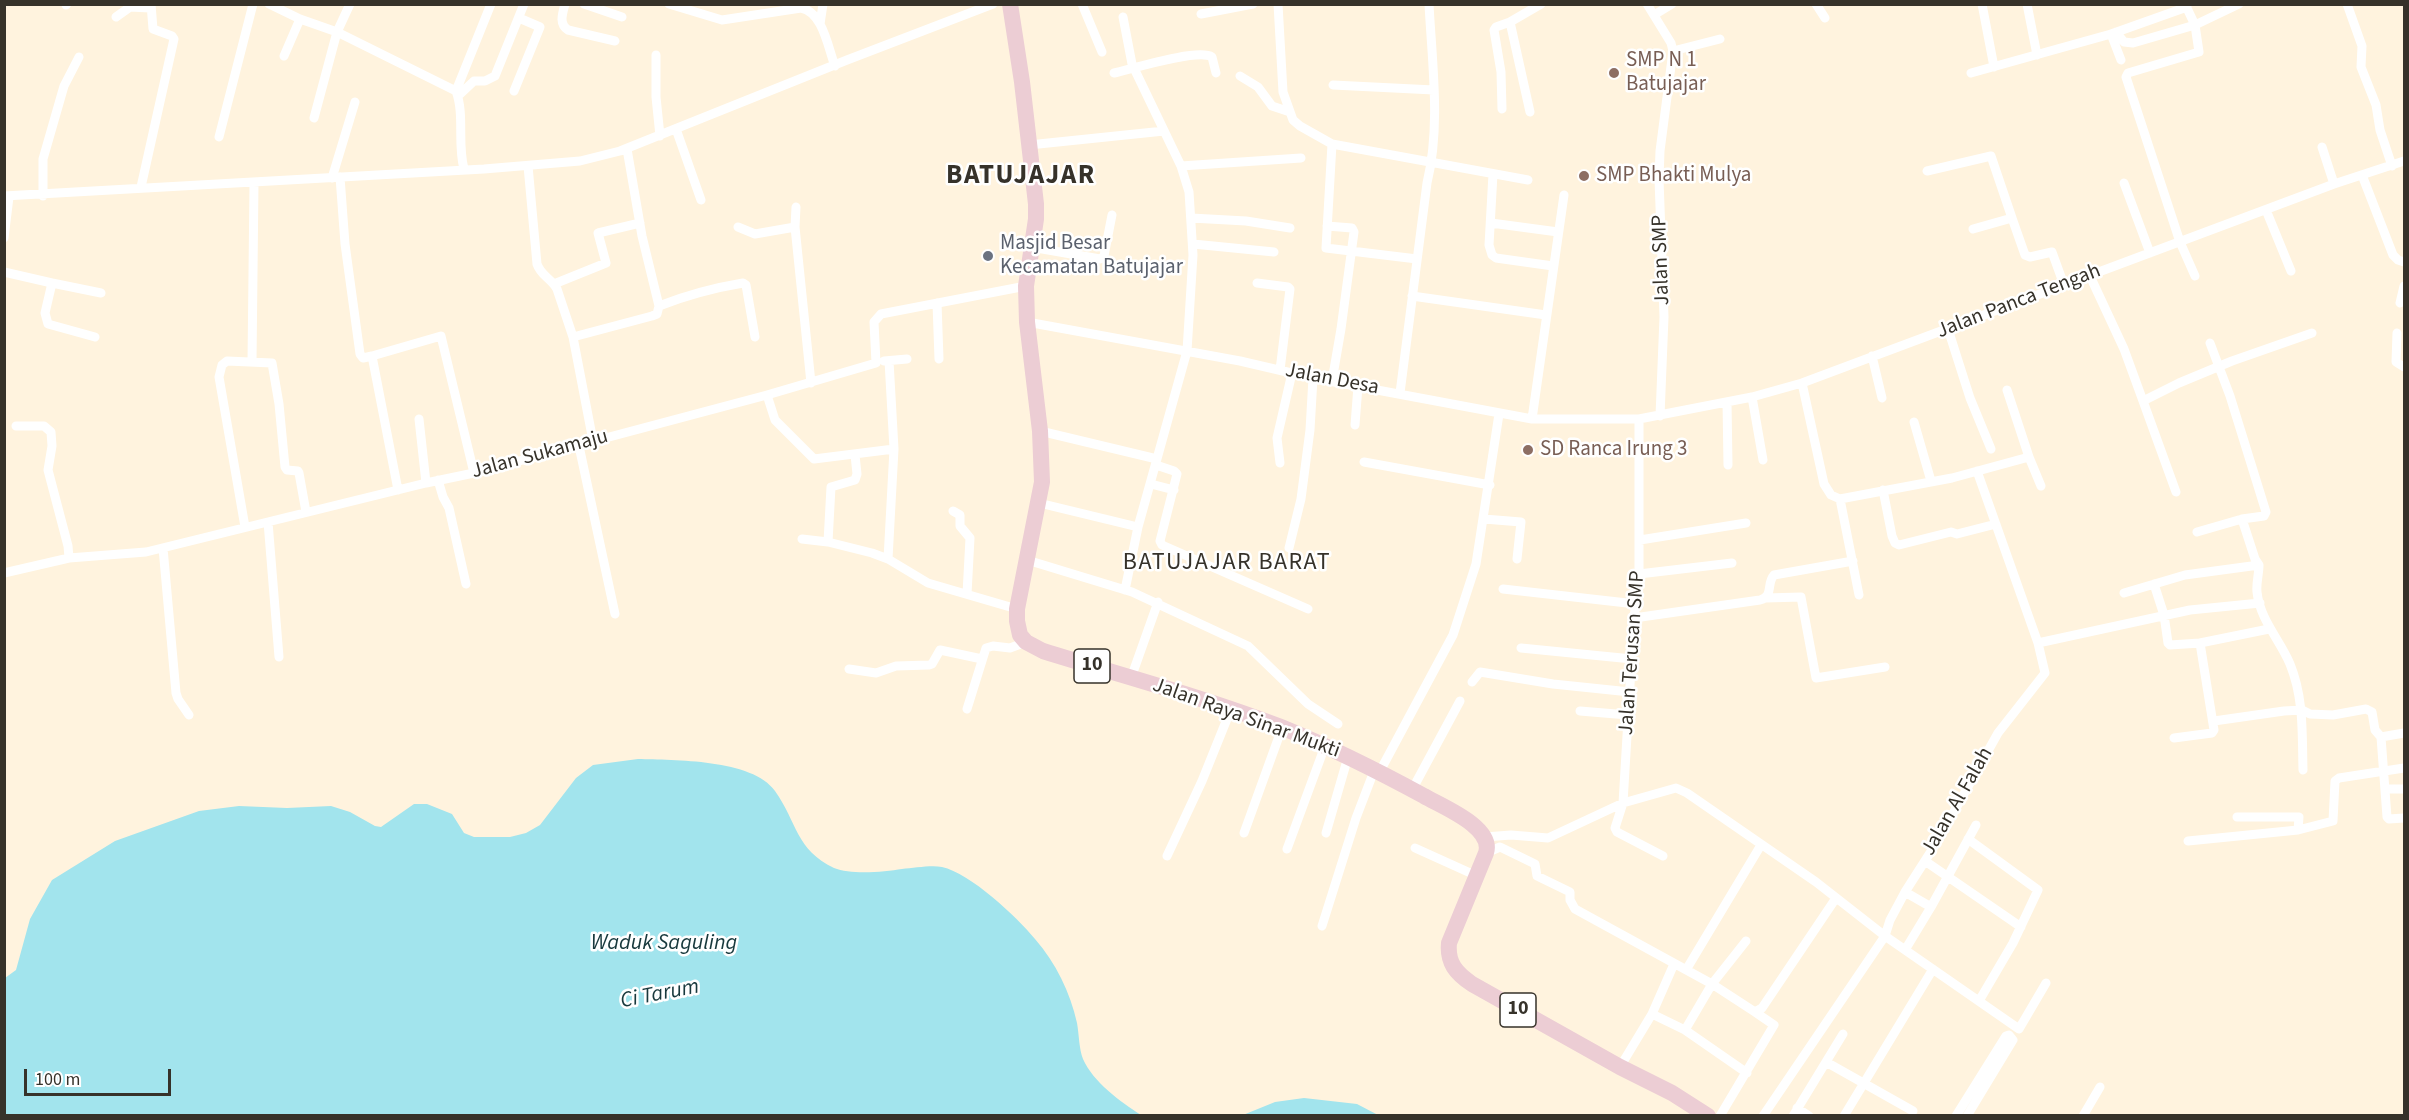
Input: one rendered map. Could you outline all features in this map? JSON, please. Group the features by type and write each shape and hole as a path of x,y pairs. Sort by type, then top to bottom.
{"highway":[{"path":"1010,4 1036,212 1026,286 1027,322 1042,455 1039,503 1017,609 1018,628 1026,642"},
{"name":"Jalan Raya Sinar Mukti","path":"1026,642 1043,651 1231,709 1348,756 1454,813 1481,831 1486,845"},
{"name":"10","path":"1486,845 1477,876 1449,943 1449,955 1454,971 1472,984 1620,1067 1672,1093 1708,1116"}],"street":[{"path":"219,136 253,4"},
{"path":"270,4 300,19 337,33 457,93"},
{"path":"314,118 337,33 350,4"},
{"path":"464,169 460,149 457,93 491,4"},
{"path":"457,93 474,81 485,81 495,76 524,4"},
{"path":"565,4 562,22 568,30 615,41"},
{"path":"584,4 622,17"},
{"path":"669,4 722,20 804,8 820,24 835,66"},
{"path":"820,24 823,4"},
{"path":"4,238 7,197 580,161 627,149 974,8 993,4"},
{"path":"1082,4 1102,52"},
{"path":"1201,14 1253,4"},
{"path":"1278,4 1282,92 1293,120 1300,126 1332,144 1528,180"},
{"path":"1400,393 1427,183 1432,163 1434,90 1430,4"},
{"path":"1502,109 1501,72 1494,30 1541,4"},
{"path":"1647,4 1673,51 1720,39"},
{"path":"1654,15 1672,4"},
{"path":"1816,4 1825,18"},
{"path":"1982,4 1994,67"},
{"path":"2027,4 2037,55"},
{"path":"2114,33 2124,42 2129,43 2195,25 2240,4"},
{"path":"2347,4 2362,46 2361,67 2376,105 2380,130 2392,166"},
{"path":"116,17 130,7 151,6 153,29 172,36 174,39 141,187"},
{"path":"1971,73 2114,33 2186,6 2195,25 2200,49 2198,54 2126,74 2180,242 2195,276"},
{"path":"1123,17 1131,58 1181,166 1188,192 1193,244 1187,351 1138,526 1125,590"},
{"path":"514,92 540,27 519,18"},
{"path":"284,56 300,19"},
{"path":"1510,22 1530,112"},
{"path":"2114,33 2121,60"},
{"name":"Jalan SMP","path":"1660,416 1664,317 1659,179 1660,151 1673,51"},
{"path":"1114,74 1158,62 1207,54 1212,57 1216,74"},
{"path":"656,55 656,97 660,136"},
{"path":"43,196 43,159 64,86 79,57"},
{"path":"1240,76 1258,87 1272,106 1290,112"},
{"path":"1333,85 1434,90"},
{"path":"355,102 336,178 360,354 363,357 372,356 441,336 474,473"},
{"path":"676,129 701,200"},
{"path":"1029,145 1164,131"},
{"path":"1332,144 1326,248 1417,259"},
{"path":"2322,147 2334,184"},
{"path":"573,337 657,314 659,306 640,223 627,149"},
{"path":"1927,171 1990,156 2025,255 2030,257 2052,252 2064,285"},
{"path":"1181,166 1301,158"},
{"name":"Jalan Panca Tengah","path":"1640,419 1752,397 1802,383 2334,184 2404,160"},
{"path":"528,166 537,264 541,275 554,284 573,337 593,441"},
{"path":"1493,174 1489,245 1492,255 1496,258 1553,266"},
{"path":"2362,175 2393,255 2404,262"},
{"path":"1659,179 1691,178"},
{"path":"252,362 254,183"},
{"path":"2124,183 2150,253"},
{"path":"1532,419 1564,195"},
{"path":"796,207 795,226 811,383"},
{"path":"2266,210 2292,271"},
{"path":"1031,247 1100,259 1104,256 1112,215"},
{"path":"1191,218 1233,220 1290,228"},
{"path":"1972,229 2012,218"},
{"path":"554,284 606,263 598,233 640,223"},
{"path":"1491,223 1558,232"},
{"path":"738,228 754,234 795,226"},
{"path":"1327,226 1352,228 1353,232 1332,381"},
{"path":"1193,244 1274,252"},
{"path":"4,272 101,293"},
{"path":"2090,276 2124,349 2176,492"},
{"path":"52,283 45,313 48,324 94,337"},
{"path":"659,306 706,289 745,283 755,337"},
{"path":"1257,283 1290,289 1280,370"},
{"path":"876,363 874,322 876,317 890,311 1026,286"},
{"path":"2400,303 2404,286"},
{"path":"1412,296 1546,315"},
{"path":"937,303 939,359"},
{"name":"Jalan Desa","path":"1027,322 1187,351 1499,414 1532,419 1640,419"},
{"path":"1948,329 1970,398 1991,449"},
{"path":"2143,401 2179,383 2312,333"},
{"path":"2397,333 2396,362 2404,368"},
{"path":"2197,532 2242,519 2264,516 2266,512 2210,343"},
{"path":"372,356 398,490"},
{"path":"1872,356 1882,399"},
{"name":"Jalan Sukamaju","path":"4,573 69,558 146,552 163,548 245,526 579,446 876,363 908,359"},
{"path":"245,526 219,377 222,365 227,361 272,363 279,404 285,467 287,470 299,473 306,512"},
{"path":"888,559 894,449 889,361"},
{"path":"1280,462 1277,438 1292,373"},
{"path":"1289,548 1293,541 1301,499 1310,430 1312,378"},
{"path":"1802,383 1824,484 1831,495 1840,499 2029,458"},
{"path":"1355,425 1358,386"},
{"path":"2007,390 2029,458 2041,486"},
{"path":"767,395 775,420 810,458 817,460 894,449"},
{"path":"1752,397 1763,460"},
{"path":"1727,402 1728,465"},
{"path":"1322,926 1359,810 1377,772 1453,635 1476,564 1499,414"},
{"path":"419,419 426,483"},
{"name":"Jalan Terusan SMP","path":"1640,419 1640,574 1634,618 1623,802 1615,830 1663,856"},
{"path":"1914,422 1931,481"},
{"path":"16,426 44,426 51,432 52,446 48,470 68,546 69,558"},
{"path":"1040,431 1156,462 1176,472 1174,490 1160,541 1162,545 1308,609"},
{"path":"579,446 615,614"},
{"path":"828,542 831,487 855,480 857,474 855,454"},
{"path":"1364,462 1490,484"},
{"name":"Jalan Al Falah","path":"1763,1116 1885,936 1890,920 1905,892 1998,733 2033,685 2044,676 2045,670 2038,643 1977,471"},
{"path":"438,480 449,508 466,584"},
{"path":"1151,484 1174,490"},
{"path":"1883,490 1895,543 1951,532 1957,534 1996,524"},
{"path":"1840,499 1859,595"},
{"path":"1039,503 1138,526"},
{"path":"953,511 961,516 960,526 970,538 967,594"},
{"path":"1484,519 1521,522 1517,559"},
{"path":"2242,519 2259,565 2257,585 2260,603 2269,629 2290,664 2302,710 2303,770"},
{"path":"268,522 279,657"},
{"path":"1640,540 1746,523"},
{"path":"802,539 828,542 872,553 888,559 928,583 1017,609"},
{"path":"163,548 176,693 189,715"},
{"path":"1027,560 1125,590 1158,603 1248,646 1308,704 1338,724"},
{"path":"1766,598 1770,594 1771,577 1774,574 1853,561"},
{"path":"1640,574 1732,563"},
{"path":"2124,593 2185,575 2259,565"},
{"path":"2154,584 2164,615 2170,645 2200,643 2269,629"},
{"path":"1503,589 1636,604"},
{"path":"1634,618 1766,598 1801,597 1816,678 1885,668"},
{"path":"1131,678 1158,603"},
{"path":"2038,643 2190,609 2260,603"},
{"path":"967,709 985,650 989,647 1010,648 1026,642"},
{"path":"2174,738 2212,733 2214,721 2200,643"},
{"path":"1521,648 1632,659"},
{"path":"849,669 876,673 896,666 929,665 935,660 940,650 982,659"},
{"path":"1472,682 1479,672 1630,693"},
{"path":"1412,790 1460,701"},
{"path":"1167,856 1202,782 1231,709"},
{"path":"2214,721 2255,714 2302,710 2319,716 2368,709 2372,712 2374,730 2381,737 2388,818 2404,818"},
{"path":"1580,711 1628,715"},
{"path":"1245,833 1282,728"},
{"path":"2381,737 2404,733"},
{"path":"1287,849 1325,746"},
{"path":"1326,833 1348,756"},
{"path":"2188,841 2298,831 2333,821 2337,778 2404,768"},
{"path":"1486,845 1512,835 1548,838 1623,802 1676,788 1687,793 1836,898 1885,936 2019,1029 2046,983"},
{"path":"2386,789 2404,789"},
{"path":"2237,817 2300,817 2298,831"},
{"path":"1905,950 1976,825"},
{"path":"1968,839 2038,890 2021,927 1979,1001"},
{"path":"1486,845 1500,847 1535,864 1537,876 1570,892 1570,900 1575,909 1712,984 1774,1025 1720,1116"},
{"path":"1686,970 1761,845"},
{"path":"1415,848 1477,876"},
{"path":"1925,861 2021,927"},
{"path":"1905,892 1931,907"},
{"path":"1755,1012 1762,1008 1836,898"},
{"path":"1685,1030 1712,984 1746,941"},
{"path":"1620,1067 1652,1014 1674,964"},
{"path":"1844,1116 1933,969"},
{"path":"1652,1014 1685,1030 1747,1072"},
{"path":"1809,1116 1795,1112 1843,1034"},
{"path":"1956,1116 2006,1036 2009,1035 2013,1040 1967,1116"},
{"path":"1826,1062 1913,1111"},
{"path":"2083,1116 2100,1087"}],"water":[{"name":"Waduk Saguling","path":"638,759 711,763 731,767 764,780 782,802 804,844 821,861 834,868 849,872 868,872 928,866 942,867 979,887 1017,919 1049,958 1070,1000 1077,1023 1083,1059 1093,1076 1108,1091 1141,1115 5,1115 5,978 16,970 30,919 52,880 115,841 199,811 239,806 287,808 331,806 350,812 381,827 414,804 427,804 452,814 464,833 474,837 510,837 526,833 540,825 576,778 593,765"},
{"path":"1304,1098 1357,1104 1378,1115 1243,1115 1275,1102"}],"place":[{"name":"SMP N 1 Batujajar","path":"1614,73"},
{"name":"SMP Bhakti Mulya","path":"1584,176"},
{"name":"Masjid Besar Kecamatan Batujajar","path":"988,256"},
{"name":"SD Ranca Irung 3","path":"1528,450"}],"district":[{"name":"BATUJAJAR","path":"1021,177"},
{"name":"BATUJAJAR BARAT","path":"1227,564"}],"water label":[{"name":"Ci Tarum","path":"660,995"}]}
